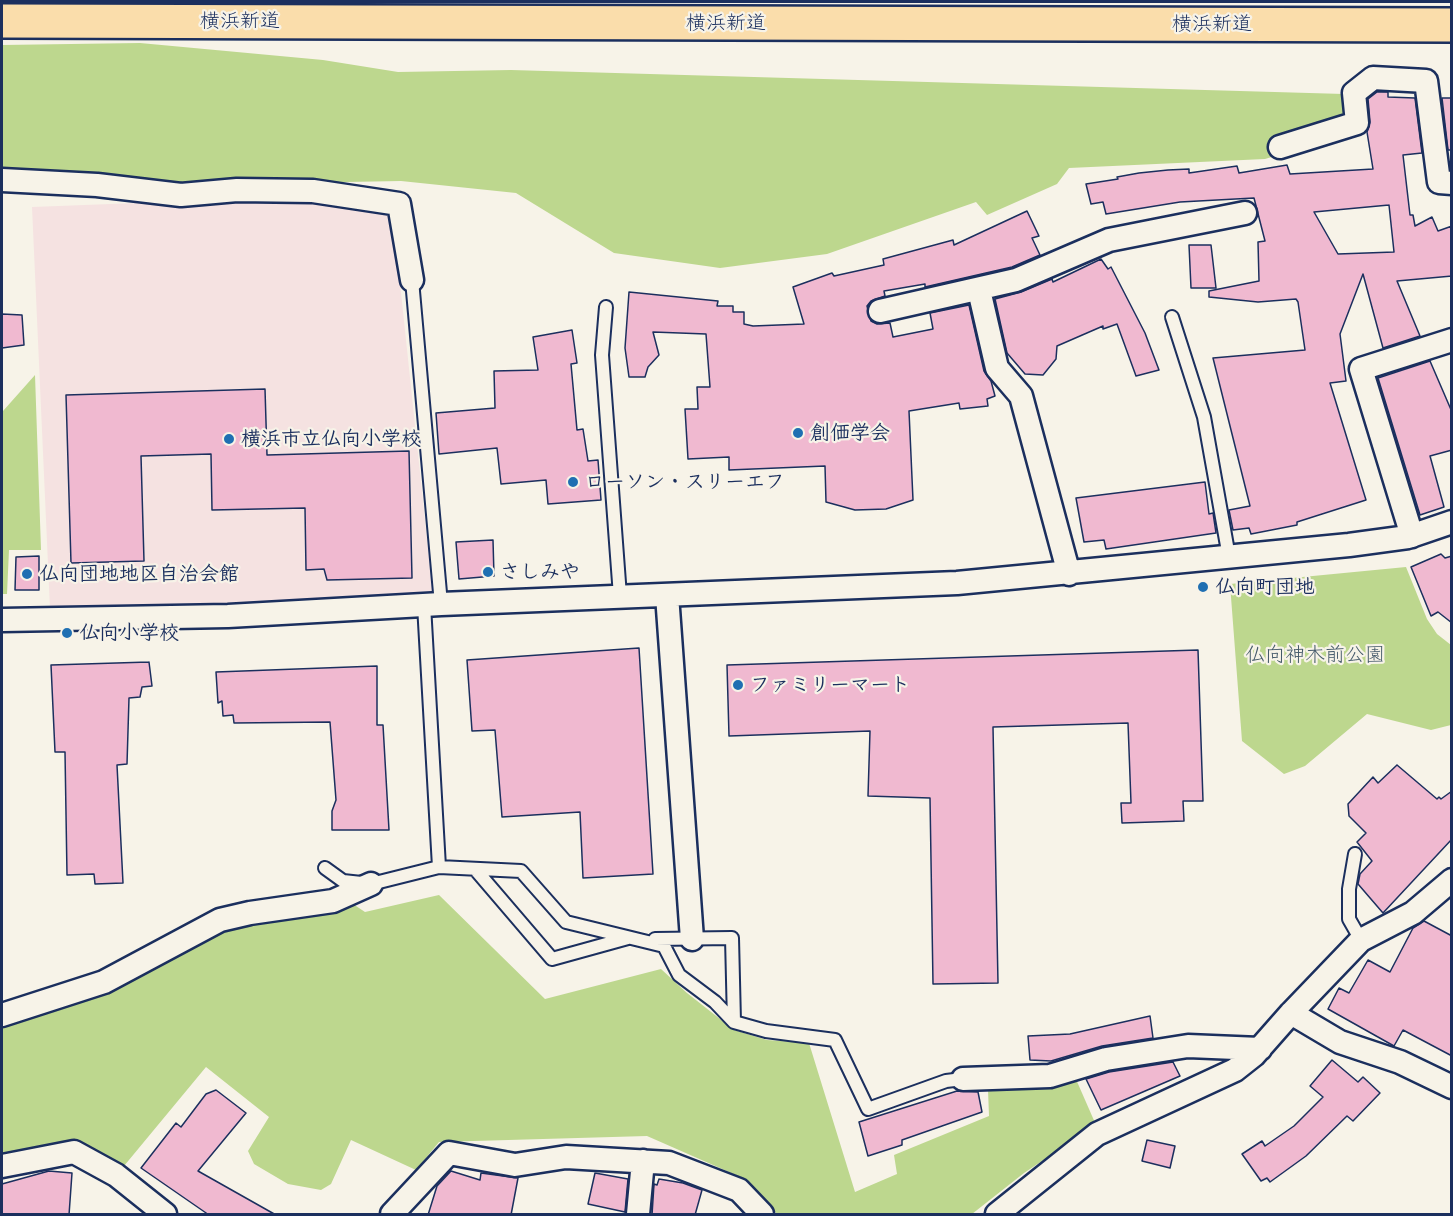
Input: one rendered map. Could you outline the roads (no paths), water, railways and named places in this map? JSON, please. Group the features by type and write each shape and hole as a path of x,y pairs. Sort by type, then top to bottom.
{"highway":[{"name":"横浜新道","path":"2,21 1452,25"}],"street":[{"path":"1280,147 1357,123 1354,93 1373,78 1426,81 1440,182 1452,183"},
{"path":"2,180 97,185 181,195 237,190 313,191 399,204 412,280"},
{"path":"880,310 1016,280 1109,240 1245,213"},
{"path":"979,290 996,368 1021,396 1069,574"},
{"path":"1412,536 1361,369 1452,340"},
{"path":"2,620 228,616 432,604 957,583 1069,574 1412,536 1452,522"},
{"path":"667,595 692,939"},
{"path":"997,1215 1097,1134 1235,1070 1260,1049 1361,940 1413,913 1452,880"},
{"path":"2,1015 104,982 220,920 250,913 333,901 371,884"},
{"path":"1291,1013 1340,1042 1400,1062 1452,1087"},
{"path":"963,1079 1050,1076 1126,1055 1188,1046 1260,1049"},
{"path":"2,1166 74,1152 116,1176 165,1215"},
{"path":"392,1215 449,1153 515,1165 566,1157 669,1163 711,1177 739,1190 762,1215"},
{"path":"638,1215 643,1161"}],"lane":[{"path":"412,280 432,604 439,867"},
{"path":"606,307 602,355 620,596"},
{"path":"1172,317 1204,417 1229,557"},
{"path":"1355,854 1349,889 1349,919 1361,940"},
{"path":"325,868 343,881 371,884 439,867 521,871 566,922 664,946 679,975 715,1002 734,1022 766,1031 835,1040 868,1109 946,1081 963,1079"},
{"path":"475,869 552,959 629,938 732,938 734,1022"}],"place":[{"name":"創価学会","path":"798,433"},
{"name":"横浜市立仏向小学校","path":"229,439"},
{"name":"ローソン・スリーエフ","path":"573,482"},
{"name":"さしみや","path":"488,572"},
{"name":"仏向団地地区自治会館","path":"27,574"},
{"name":"仏向町団地","path":"1203,587"},
{"name":"仏向小学校","path":"67,633"},
{"name":"ファミリーマート","path":"738,685"}],"park label":[{"name":"仏向神木前公園","path":"1315,655"}]}
